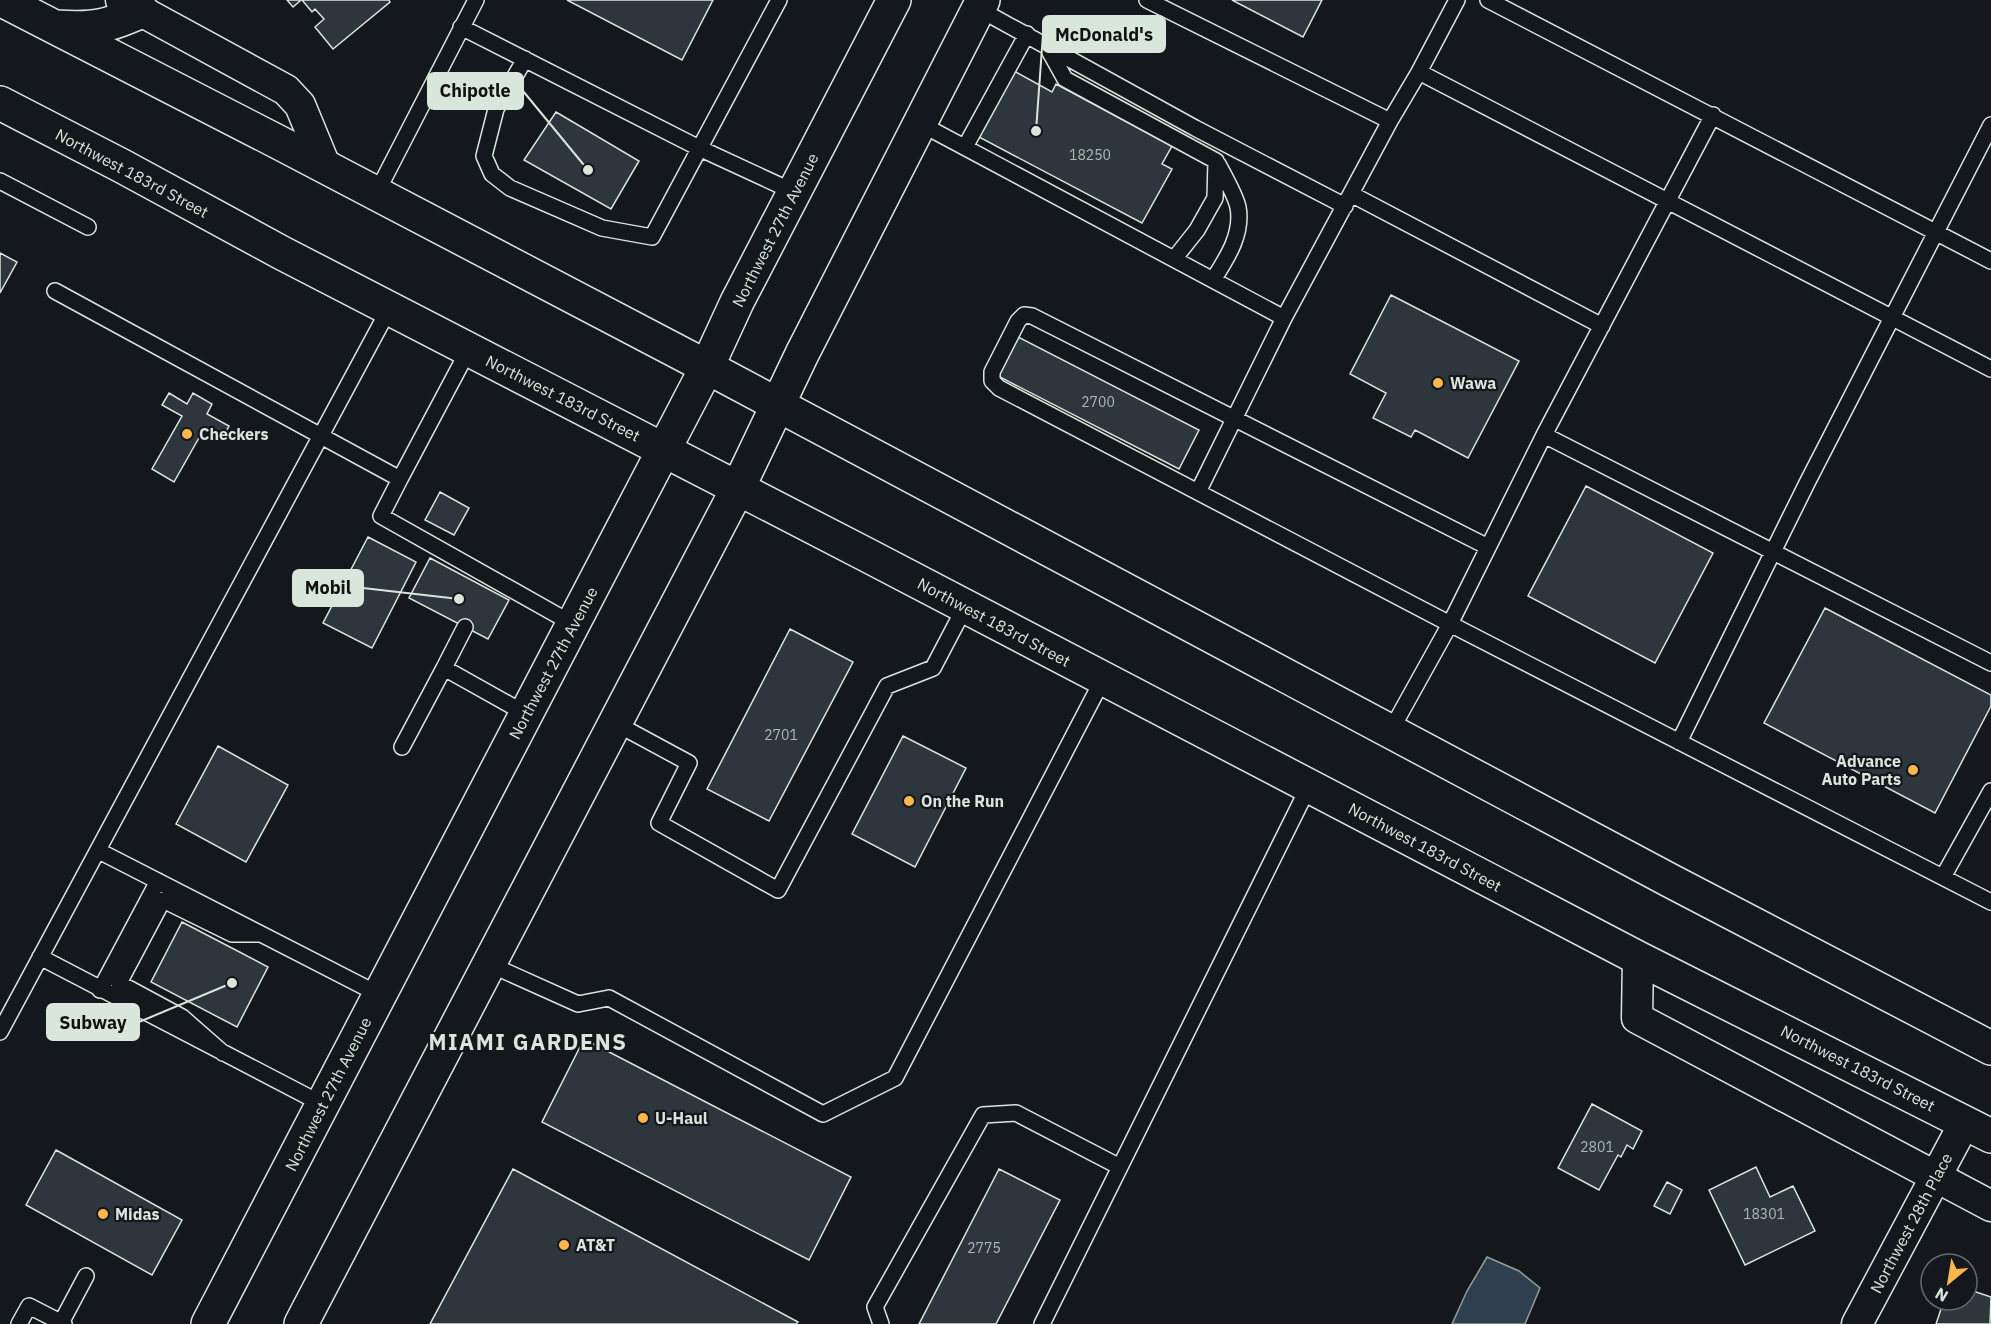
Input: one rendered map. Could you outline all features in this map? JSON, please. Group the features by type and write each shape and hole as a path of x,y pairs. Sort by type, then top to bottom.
{"main road":[{"path":"2,0 707,367 1390,732 1991,1048"},
{"name":"Northwest 27th Avenue","path":"208,1324 664,450 707,367 737,302 894,0"},
{"path":"53,27 85,29 112,24 138,4"},
{"path":"301,1324 738,488 802,354 981,4"},
{"name":"Northwest 183rd Street","path":"0,103 389,309 738,488 1638,958 1978,1129"}],"street":[{"path":"138,4 286,90 300,105 326,168"},
{"path":"1638,958 1637,1018 1991,1206"},
{"name":"Northwest 28th Place","path":"1857,1324 1935,1177 1978,1129"}],"lane":[{"path":"376,194 476,0"},
{"path":"525,59 496,108 484,156 492,174 510,188 602,228 652,237 779,0"},
{"path":"1147,0 1390,121"},
{"path":"1198,492 1284,318 1457,0"},
{"path":"1488,0 1991,261"},
{"path":"981,4 1027,34 1195,128 1348,200 1602,326"},
{"path":"461,27 699,148 794,192"},
{"path":"965,147 1027,34"},
{"path":"1046,44 1065,79 1216,161 1238,207 1237,235 1228,256 1213,280"},
{"path":"1419,72 1991,369"},
{"path":"1390,732 1449,624 1544,435 1713,115"},
{"path":"921,123 1284,318"},
{"path":"1679,742 1807,483 1991,125"},
{"path":"1174,259 1197,230 1215,198 1216,161"},
{"path":"0,181 88,228"},
{"path":"55,291 400,479"},
{"path":"0,1032 389,309"},
{"path":"1488,547 1032,316 1024,315 1018,321 992,372 992,381 999,388 1449,624 1991,902"},
{"path":"469,349 381,516 488,582 573,624"},
{"path":"1544,435 1991,663"},
{"path":"615,723 689,763 659,823 778,890 887,686 933,668 965,607"},
{"path":"402,747 465,627"},
{"path":"444,668 526,714"},
{"path":"489,964 578,1004 609,998 822,1114 896,1078 1103,679"},
{"path":"1042,1324 1309,786"},
{"path":"1943,877 1991,791"},
{"path":"99,851 380,995"},
{"path":"100,990 158,881"},
{"path":"223,1053 182,1017 119,983 163,900 232,934 260,934"},
{"path":"40,957 322,1104"},
{"path":"881,1324 875,1307 983,1114 1016,1113 1120,1167"},
{"path":"19,1324 29,1306 62,1323 86,1276"}],"water":[{"path":"1487,1257 1519,1271 1540,1288 1525,1324 1452,1324 1467,1291"}],"building":[{"path":"287,0 301,0 293,7"},
{"path":"302,0 389,0 390,2 333,49 315,27 324,19 315,9 312,12"},
{"path":"567,0 713,0 682,60"},
{"path":"1232,0 1322,0 1303,37"},
{"path":"1014,71 1052,92 1056,84 1172,146 1162,164 1172,169 1142,223 979,137"},
{"path":"556,112 639,161 611,209 524,160"},
{"path":"0,253 17,262 0,293"},
{"name":"Wawa","path":"1391,295 1519,361 1468,458 1415,430 1411,437 1373,418 1386,393 1350,374"},
{"path":"1016,336 1199,430 1179,469 996,375"},
{"name":"Checkers","path":"169,393 187,404 193,393 212,404 207,414 229,426 222,439 204,429 174,482 152,469 182,416 162,405"},
{"path":"1586,486 1713,553 1655,663 1528,596"},
{"path":"440,492 469,508 454,535 425,520"},
{"path":"368,537 416,562 372,648 323,623"},
{"path":"430,558 509,600 488,639 409,598"},
{"path":"1825,608 1991,695 1991,706 1935,813 1764,723"},
{"path":"790,629 853,662 769,821 707,789"},
{"name":"On the Run","path":"903,736 966,768 915,867 852,834"},
{"path":"218,746 288,785 246,862 176,824"},
{"path":"182,922 268,967 237,1027 151,982"},
{"path":"584,1039 851,1177 809,1260 542,1122"},
{"path":"1592,1104 1642,1131 1633,1149 1627,1145 1621,1157 1618,1155 1599,1190 1558,1168"},
{"path":"56,1150 182,1220 152,1275 26,1205"},
{"path":"1756,1167 1770,1197 1793,1186 1815,1231 1745,1265 1709,1190"},
{"name":"AT&T","path":"513,1169 798,1322 796,1324 430,1324"},
{"path":"999,1169 1060,1200 996,1324 919,1324"},
{"path":"1667,1182 1682,1190 1670,1214 1654,1206"},
{"path":"1979,1293 1991,1297 1990,1324 1936,1324 1940,1312 1979,1312"}],"place":[{"name":"McDonald's","path":"1036,131"},
{"name":"Chipotle","path":"588,170"},
{"name":"Wawa","path":"1438,383"},
{"name":"Checkers","path":"187,434"},
{"name":"Mobil","path":"459,599"},
{"name":"Advance Auto Parts","path":"1913,770"},
{"name":"On the Run","path":"909,801"},
{"name":"Subway","path":"232,983"},
{"name":"U-Haul","path":"643,1118"},
{"name":"Midas","path":"103,1214"},
{"name":"AT&T","path":"564,1245"}],"district":[{"name":"MIAMI GARDENS","path":"528,1042"}]}
